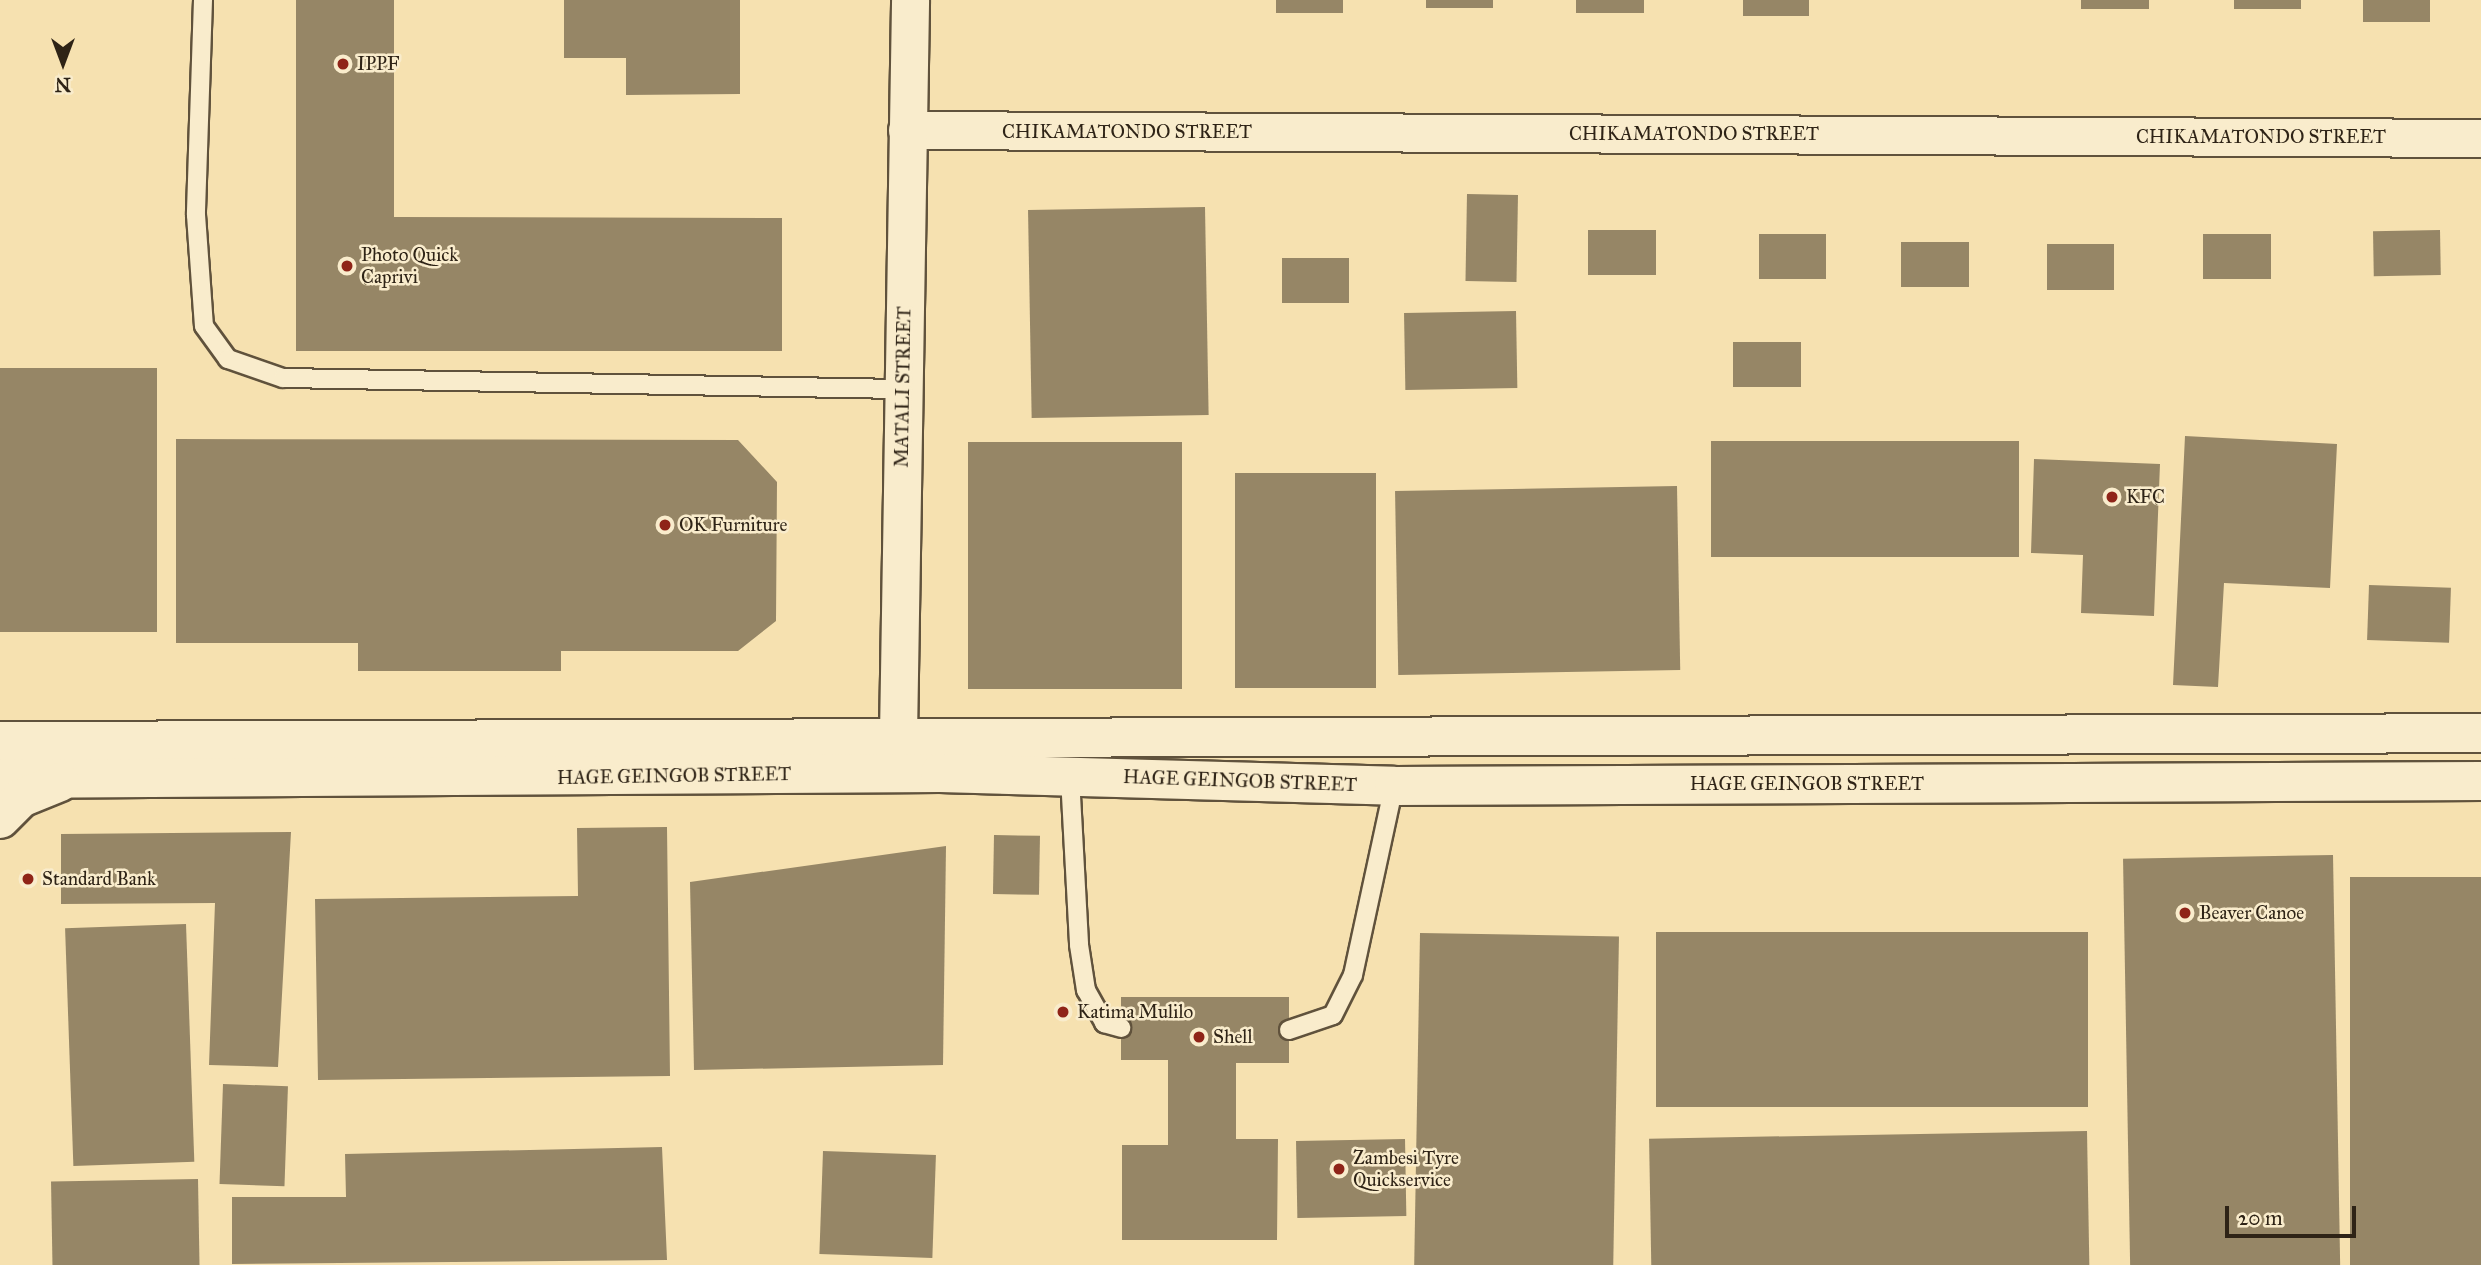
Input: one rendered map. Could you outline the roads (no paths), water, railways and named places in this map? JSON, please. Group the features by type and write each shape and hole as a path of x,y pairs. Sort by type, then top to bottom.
{"street":[{"name":"MATALI STREET","path":"904,773 898,735 910,0"},
{"name":"CHIKAMATONDO STREET","path":"907,130 2481,138"},
{"name":"HAGE GEINGOB STREET","path":"0,741 898,735 2481,733"},
{"name":"HAGE GEINGOB STREET","path":"0,779 904,773 1394,786 2481,780"},
{"path":"0,819 21,798 68,778"}],"lane":[{"path":"203,0 196,215 204,326 228,359 283,378 903,389"},
{"path":"1070,777 1079,945 1086,990 1104,1023 1121,1028"},
{"path":"1289,1030 1333,1015 1353,975 1394,786"}],"place":[{"name":"IPPF","path":"343,64"},
{"name":"Photo Quick Caprivi","path":"347,266"},
{"name":"KFC","path":"2112,497"},
{"name":"OK Furniture","path":"665,525"},
{"name":"Standard Bank","path":"28,879"},
{"name":"Beaver Canoe","path":"2185,913"},
{"name":"Katima Mulilo","path":"1063,1012"},
{"name":"Shell","path":"1199,1037"},
{"name":"Zambesi Tyre Quickservice","path":"1339,1169"}]}
